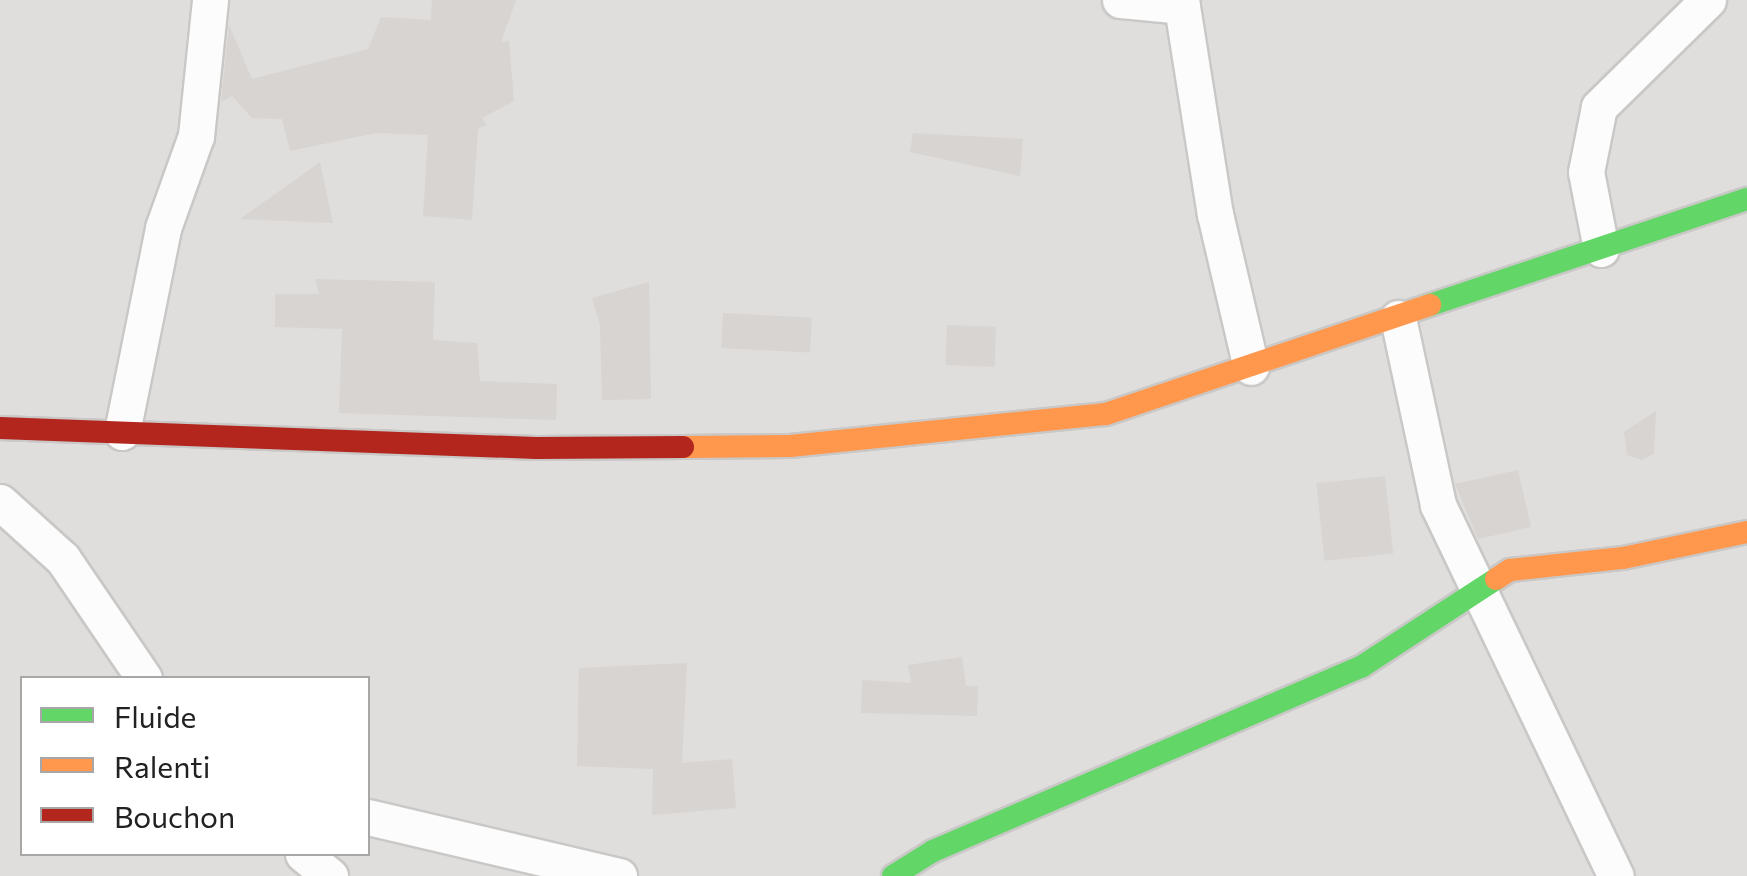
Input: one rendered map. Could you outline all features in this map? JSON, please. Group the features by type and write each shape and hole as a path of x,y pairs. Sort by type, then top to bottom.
{"main road":[{"path":"0,428 536,448 790,446 1106,414 1747,199"},
{"path":"893,876 932,852 1361,667 1510,570 1624,558 1747,532"}],"street":[{"path":"122,432 162,228 196,136 210,0"},
{"path":"1120,0 1182,3 1215,214 1251,367"},
{"path":"1602,249 1586,172 1599,107 1708,0"},
{"path":"1398,318 1438,505 1482,588 1515,672 1616,876"},
{"path":"0,502 63,558 143,676"},
{"path":"370,816 618,876"},
{"path":"306,856 330,876"}],"shaded area":[{"path":"0,0 1747,0 1747,876 0,876"}],"building":[{"path":"432,0 516,0 501,42 509,41 514,101 482,118 486,125 478,129 472,220 423,216 428,135 376,133 290,151 282,119 252,118 232,96 221,102 229,25 252,79 368,49 381,17 431,20"},
{"path":"913,133 1023,139 1020,176 910,152"},
{"path":"320,162 333,223 240,219"},
{"path":"315,279 435,282 433,340 477,343 480,381 557,384 556,420 339,413 342,329 275,327 275,294 319,294"},
{"path":"649,282 651,399 602,400 600,325 592,298"},
{"path":"723,313 812,318 810,353 721,348"},
{"path":"947,325 996,327 995,367 946,365"},
{"path":"1656,411 1654,454 1642,460 1627,455 1624,432"},
{"path":"1518,470 1531,527 1478,539 1455,484"},
{"path":"1385,476 1393,554 1325,561 1316,483"},
{"path":"962,657 966,686 978,686 977,716 861,713 862,680 911,683 908,665"},
{"path":"687,663 682,763 732,759 736,808 652,815 653,769 577,766 579,668"}],"traffic: fast":[{"path":"1430,305 1747,199"},
{"path":"893,876 933,851 1361,667 1496,579"}],"traffic: slow":[{"path":"683,447 790,446 1106,414 1430,305"},
{"path":"1496,579 1510,570 1623,558 1747,532"}],"traffic: jam":[{"path":"0,428 536,448 683,447"}]}
